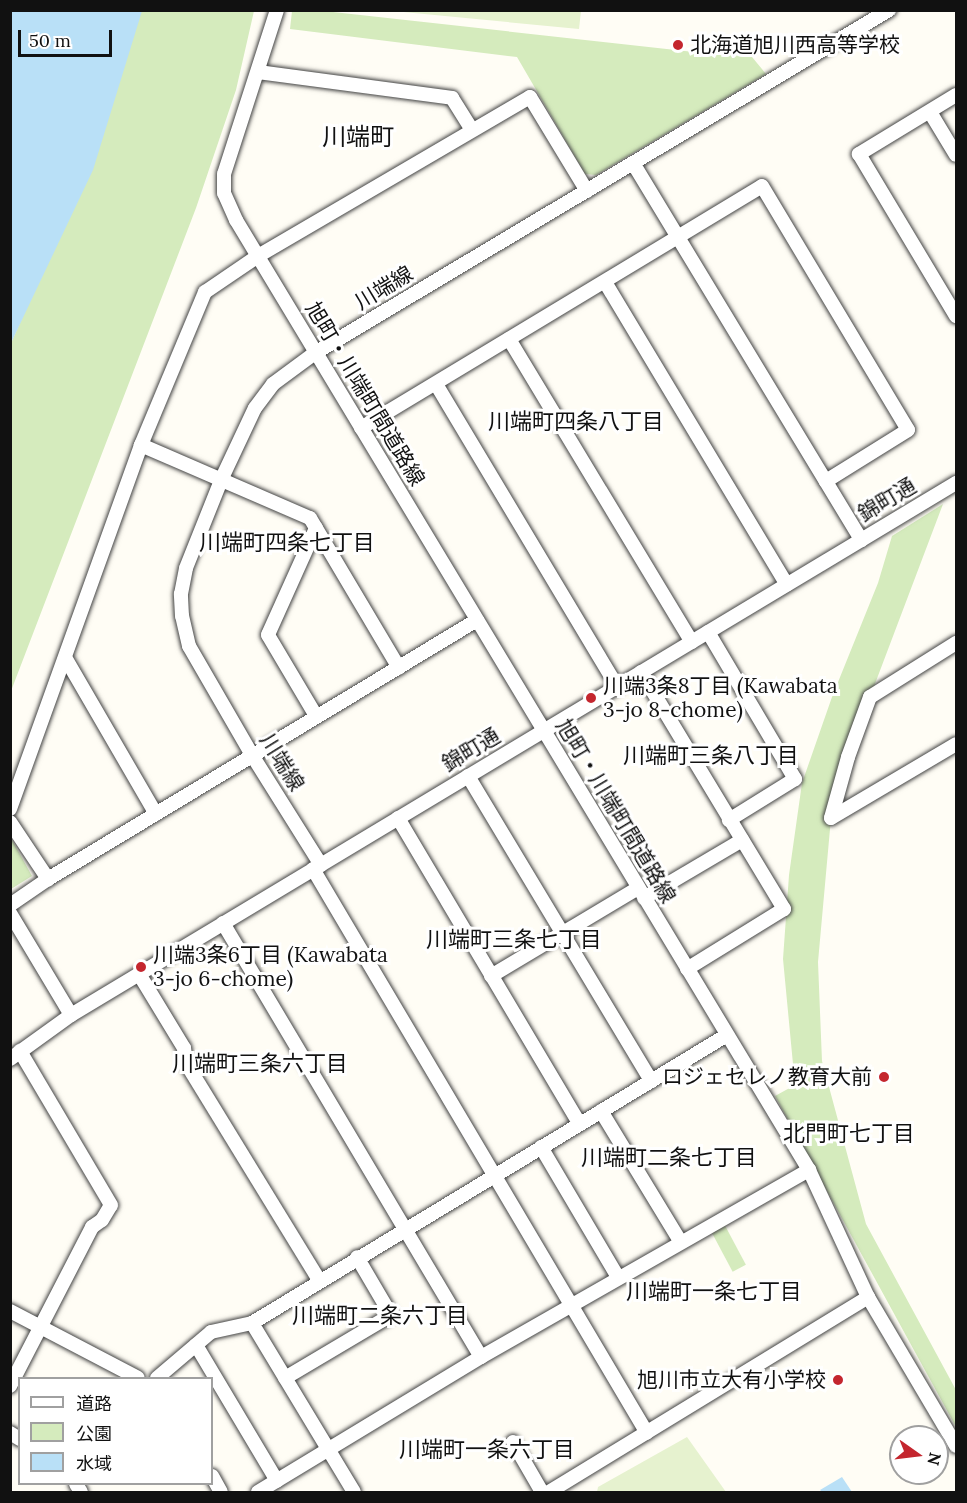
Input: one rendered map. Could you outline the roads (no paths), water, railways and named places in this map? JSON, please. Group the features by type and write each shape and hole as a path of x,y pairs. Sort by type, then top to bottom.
{"street":[{"name":"旭町・川端町間道路線","path":"277,10 224,174 224,193 236,220 808,1170 868,1297 957,1446"},
{"name":"川端線","path":"646,1433 189,646 180,594 186,568 222,478 255,408 273,384 315,353 889,10"},
{"path":"258,72 452,98 471,129"},
{"path":"957,95 859,154 957,316"},
{"path":"10,809 141,445 205,292 258,256 471,129 530,97 587,191"},
{"path":"930,112 957,154"},
{"path":"633,163 861,540"},
{"path":"362,429 762,186 908,430 826,481"},
{"path":"605,282 787,585"},
{"path":"509,339 692,642"},
{"path":"436,384 617,687"},
{"path":"141,445 222,478 310,518 399,668"},
{"name":"錦町通","path":"15,1055 71,1015 957,483"},
{"path":"316,528 268,635 316,716"},
{"path":"10,906 48,879 477,620"},
{"path":"708,632 795,779 729,820"},
{"path":"957,643 870,697 848,757 831,818 957,744"},
{"path":"66,658 156,814"},
{"path":"641,672 784,909 687,969"},
{"path":"468,776 651,1081"},
{"path":"399,818 580,1124"},
{"path":"10,822 48,879"},
{"path":"491,976 562,933 742,840"},
{"path":"10,913 71,1015"},
{"path":"223,923 481,1357"},
{"path":"139,974 184,1048 186,1063 318,1280"},
{"path":"158,1377 211,1332 252,1323 318,1280 727,1035"},
{"path":"10,1386 92,1227 102,1220 111,1205 15,1055"},
{"path":"601,1112 680,1241"},
{"path":"541,1147 618,1277"},
{"path":"258,1492 481,1357 680,1241 808,1170"},
{"path":"285,1378 391,1315 357,1257"},
{"path":"549,1492 868,1297"},
{"path":"10,1311 136,1377"},
{"path":"252,1323 354,1492"},
{"path":"196,1345 277,1481"},
{"path":"513,1442 543,1492"},
{"path":"213,1478 221,1492"}],"water":[{"path":"11,10 142,11 93,170 11,343"},
{"path":"842,1477 852,1492 822,1492 820,1490"}],"place":[{"name":"北海道旭川西高等学校","path":"678,45"},
{"name":"川端3条8丁目 (Kawabata 3-jo 8-chome)","path":"591,698"},
{"name":"川端3条6丁目 (Kawabata 3-jo 6-chome)","path":"141,967"},
{"name":"ロジェセレノ教育大前","path":"884,1077"},
{"name":"旭川市立大有小学校","path":"838,1380"}],"district":[{"name":"川端町","path":"358,137"},
{"name":"川端町四条八丁目","path":"576,422"},
{"name":"川端町四条七丁目","path":"287,543"},
{"name":"川端町三条八丁目","path":"711,756"},
{"name":"川端町三条七丁目","path":"514,940"},
{"name":"川端町三条六丁目","path":"260,1064"},
{"name":"北門町七丁目","path":"849,1134"},
{"name":"川端町二条七丁目","path":"669,1158"},
{"name":"川端町一条七丁目","path":"714,1292"},
{"name":"川端町二条六丁目","path":"380,1316"},
{"name":"川端町一条六丁目","path":"487,1450"}]}
